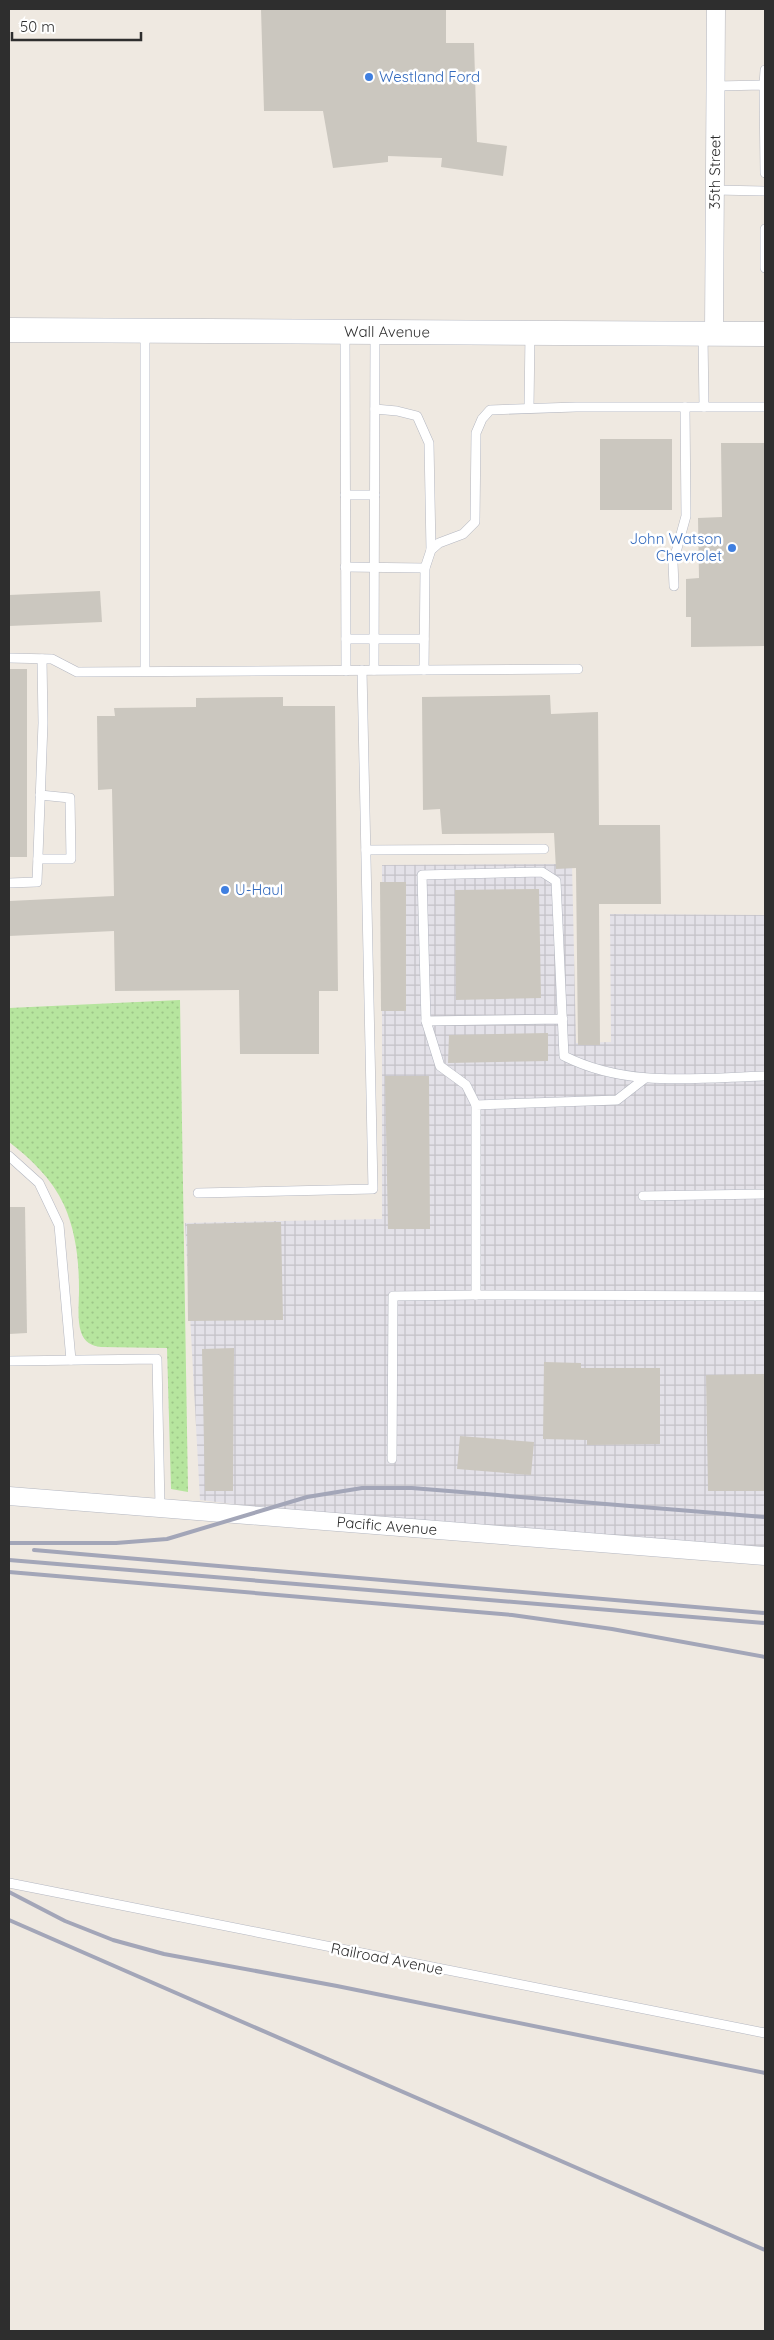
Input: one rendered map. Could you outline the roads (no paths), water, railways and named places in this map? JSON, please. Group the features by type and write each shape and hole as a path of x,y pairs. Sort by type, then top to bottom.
{"main road":[{"name":"Wall Avenue","path":"9,330 765,334"}],"street":[{"name":"35th Street","path":"709,334 715,190 716,9"},
{"name":"Pacific Avenue","path":"9,1496 765,1556"}],"lane":[{"path":"765,70 765,173"},
{"path":"716,86 764,85"},
{"path":"715,190 765,191"},
{"path":"765,229 765,268"},
{"path":"145,330 145,671"},
{"path":"345,332 346,670"},
{"path":"374,670 375,332"},
{"path":"529,408 530,333"},
{"path":"704,407 709,334"},
{"path":"674,586 673,563 686,516 685,407"},
{"path":"431,550 439,543 463,534 475,522 476,434 482,418 490,410 529,408 765,407"},
{"path":"375,409 397,410 417,416 430,443 431,550 425,568 424,670"},
{"path":"345,495 375,494"},
{"path":"346,567 425,568"},
{"path":"346,639 424,639"},
{"path":"9,658 52,659 77,672 578,670"},
{"path":"9,883 37,882 42,659"},
{"path":"198,1193 373,1189 362,670"},
{"path":"38,859 71,859 70,798 40,795"},
{"path":"366,850 544,848"},
{"path":"476,1295 476,1104 466,1085 440,1066 426,1021 422,875 542,872 556,881 564,1056 584,1066 644,1079 765,1076"},
{"path":"426,1021 562,1019"},
{"path":"476,1104 617,1100 644,1079"},
{"path":"9,1156 39,1183 59,1224 71,1360"},
{"path":"643,1196 765,1194"},
{"path":"392,1459 393,1296 765,1296"},
{"path":"9,1361 157,1359 160,1508"},
{"name":"Railroad Avenue","path":"9,1883 765,2033"}],"railway":[{"path":"9,1543 116,1543 167,1539 307,1497 362,1488 412,1488 765,1517"},
{"path":"34,1550 765,1613"},
{"path":"9,1560 765,1623"},
{"path":"9,1572 512,1615 612,1629 765,1657"},
{"path":"9,1892 65,1921 113,1940 164,1954 337,1986 765,2073"},
{"path":"9,1920 765,2250"}],"place":[{"name":"Westland Ford","path":"369,77"},
{"name":"John Watson Chevrolet","path":"732,548"},
{"name":"U-Haul","path":"225,890"}]}
